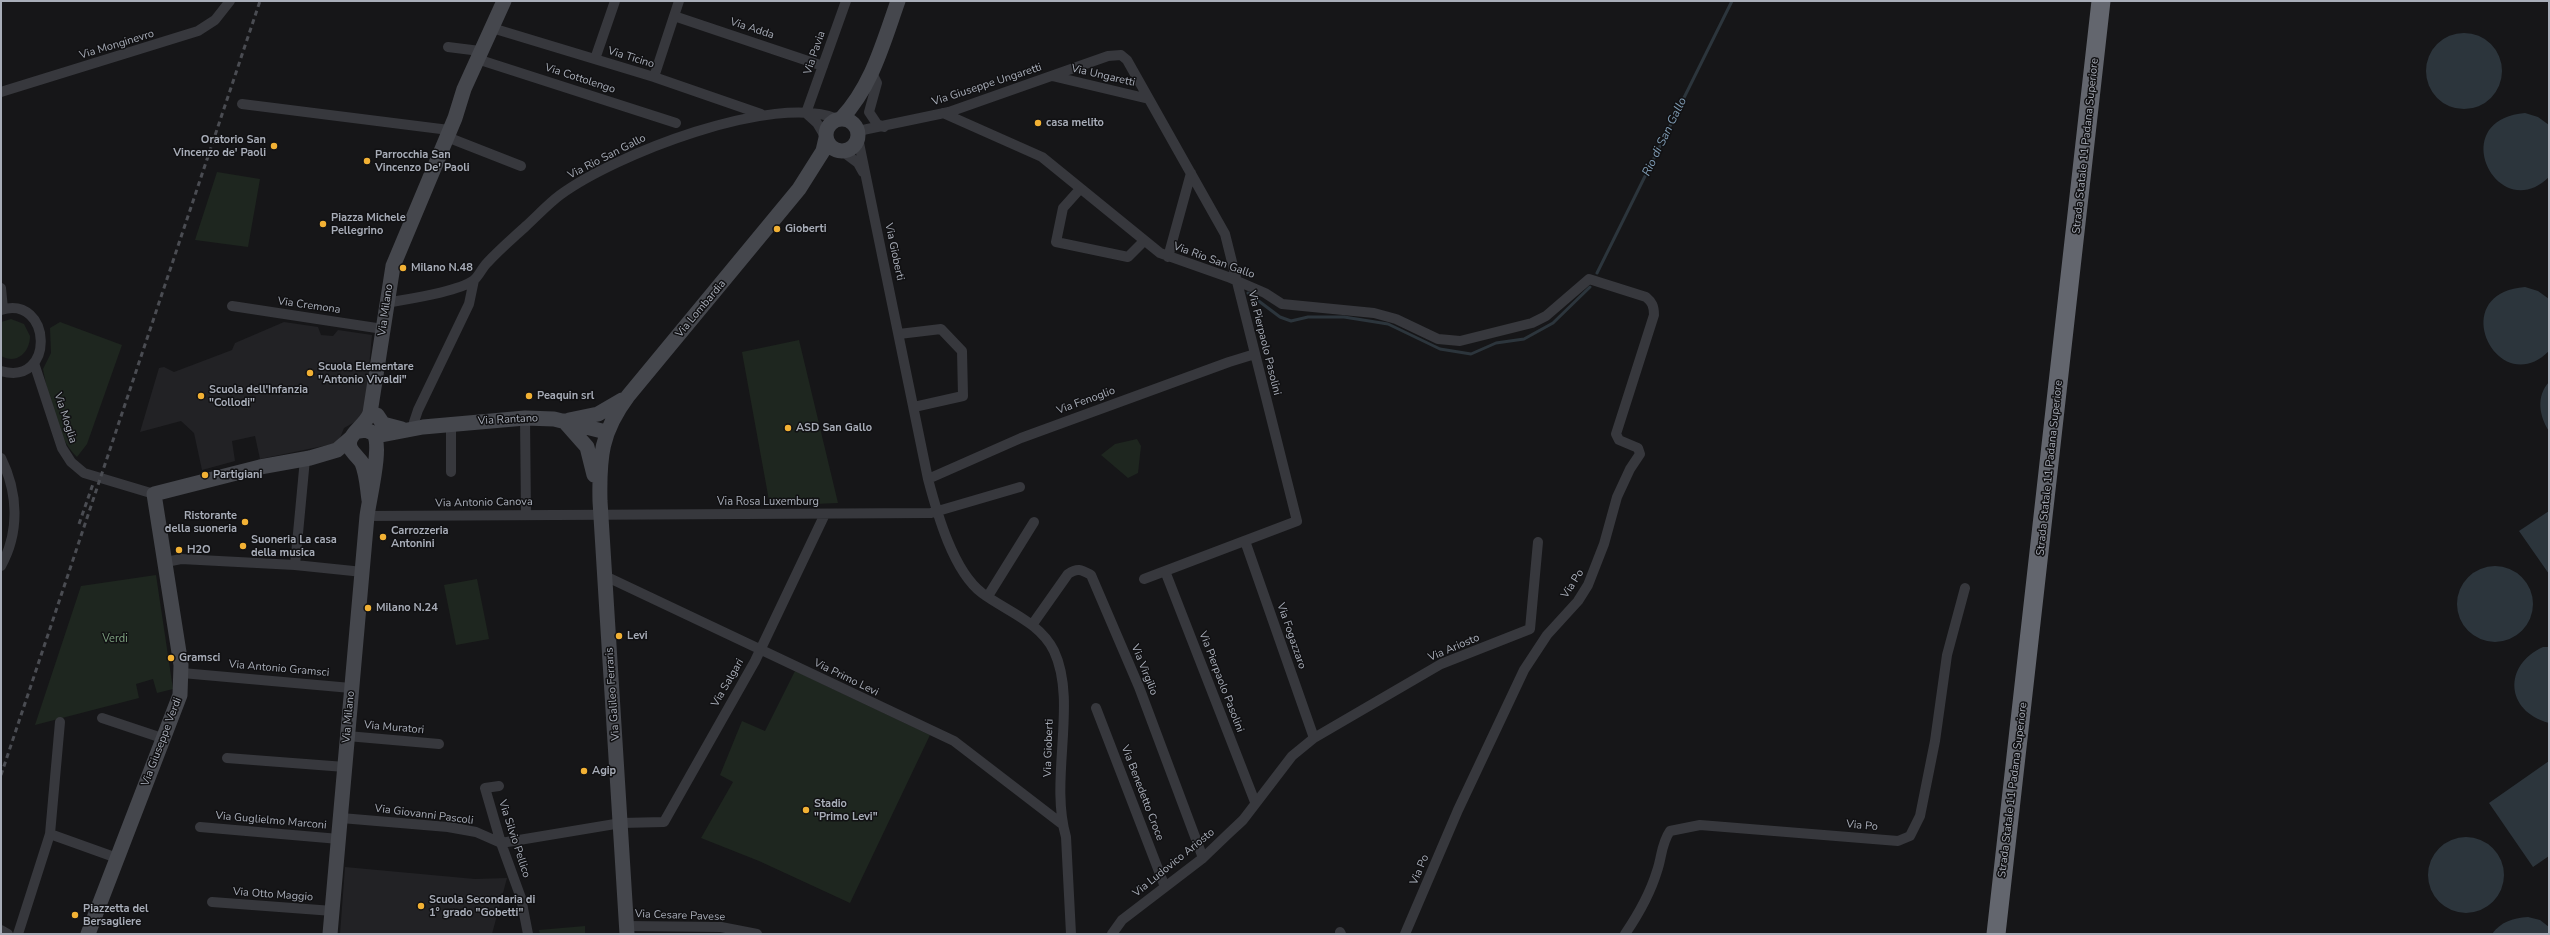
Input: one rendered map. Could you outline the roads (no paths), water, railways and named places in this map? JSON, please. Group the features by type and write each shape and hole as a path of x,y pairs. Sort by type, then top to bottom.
{"highway":[{"name":"Strada Statale 11 Padana Superiore","path":"1996,934 2101,1"},
{"name":"Strada Statale 11 Padana Superiore","path":"2008,934 2112,1"}],"street":[{"name":"Via Monginevro","path":"1,92 198,32 215,20 229,1"},
{"name":"Via Milano","path":"369,440 376,414 377,381 386,303 399,250 479,55 504,1"},
{"path":"595,59 615,1"},
{"path":"654,77 679,1"},
{"name":"Via Pavia","path":"806,113 846,1"},
{"path":"842,151 852,148 857,132 858,109 867,93 869,79 898,1"},
{"name":"Via Adda","path":"674,16 823,66"},
{"name":"Via Ticino","path":"492,28 654,77 761,114"},
{"path":"448,47 479,55"},
{"name":"Via Cottolengo","path":"479,55 676,123"},
{"name":"Via Giuseppe Ungaretti","path":"857,132 943,113 1108,56 1121,55"},
{"name":"Via Pierpaolo Pasolini","path":"1121,55 1127,60 1225,234 1297,521 1144,579"},
{"name":"Via Ungaretti","path":"1052,76 1149,99"},
{"path":"826,138 828,126 840,119 869,79"},
{"path":"869,79 877,83 869,112 877,124 884,127"},
{"path":"242,104 448,133 520,166"},
{"name":"Via Rio San Gallo","path":"412,429 418,410 469,304 474,280 487,263 558,196 578,183 633,154 669,140 761,114 816,112 840,119"},
{"path":"806,113 816,123 831,147 842,151 858,163 865,176"},
{"name":"Via Rio San Gallo","path":"943,113 1042,157 1144,241 1168,257 1228,277 1265,293 1282,304 1374,313 1396,319 1447,342 1460,341 1532,323 1546,316 1589,279"},
{"path":"840,119 849,121 857,132"},
{"name":"Via Gioberti","path":"857,132 928,480 941,527 967,577 988,596 1043,634 1054,651 1062,679 1060,771 1062,824 1066,837 1071,934"},
{"name":"Via Lombardia","path":"800,189 823,151 826,138"},
{"name":"Via Lombardia","path":"606,432 628,396 800,189 842,151"},
{"path":"1168,257 1191,173"},
{"path":"1080,189 1063,208 1056,242 1128,257 1144,241"},
{"name":"Via Po","path":"1405,934 1458,810 1524,670 1547,635 1578,601 1588,585 1604,544 1617,497 1630,469 1640,454 1638,448 1619,440 1616,434 1654,315 1654,307 1646,297 1589,279"},
{"path":"386,303 440,292 474,280"},
{"path":"1,288 2,310 23,312 38,325 42,344 34,363 17,372 1,372"},
{"name":"Via Cremona","path":"232,306 383,329"},
{"path":"899,334 941,329 962,350 963,396 914,407"},
{"name":"Via Fenoglio","path":"928,480 1035,433 1229,362 1255,354"},
{"name":"Via Moglia","path":"34,363 62,448 71,462 84,472 154,494"},
{"name":"Via Milano","path":"330,934 367,516 369,500 374,482 369,440 369,416 377,381"},
{"name":"Via Rantano","path":"564,421 598,414 628,396"},
{"path":"376,414 383,424 412,429"},
{"path":"525,418 526,514"},
{"name":"Via Rantano","path":"369,440 412,429 525,418 564,421 606,432"},
{"path":"564,421 587,448 600,507"},
{"path":"452,424 452,472"},
{"name":"Via Galileo Ferraris","path":"606,432 600,459 600,507 627,930"},
{"name":"Via Milano","path":"369,440 350,448 365,470 369,500"},
{"path":"154,494 256,468 308,458 369,440 366,458 356,455 325,460 308,458"},
{"path":"1,458 12,488 15,512 13,536 1,566"},
{"path":"296,565 308,458"},
{"path":"937,512 1020,487"},
{"name":"Via Giuseppe Verdi","path":"88,934 180,695 182,673 166,562 154,494"},
{"name":"Via Antonio Canova","path":"367,516 526,514 600,507"},
{"name":"Via Rosa Luxemburg","path":"600,507 643,515 937,512"},
{"name":"Via Salgari","path":"621,823 664,822 760,650 825,514"},
{"path":"988,596 1034,522"},
{"name":"Via Fogazzaro","path":"1245,541 1314,738"},
{"name":"Via Ariosto","path":"1314,738 1442,664 1530,629 1538,542"},
{"path":"166,562 181,559 296,565 363,572"},
{"name":"Via Virgilio","path":"1032,626 1068,574 1075,570 1082,569 1091,575 1138,687 1203,858"},
{"name":"Via Pierpaolo Pasolini","path":"1165,571 1254,802"},
{"name":"Via Primo Levi","path":"605,576 954,741 1062,824"},
{"name":"Via Po","path":"1624,934 1648,895 1658,871 1663,840 1670,831 1700,825 1898,841 1910,836 1920,816 1935,741 1947,656 1965,588"},
{"name":"Via Antonio Gramsci","path":"182,673 351,688"},
{"name":"Via Benedetto Croce","path":"1096,708 1165,887"},
{"path":"102,718 164,739"},
{"path":"18,934 50,834 60,722"},
{"name":"Via Muratori","path":"347,736 439,744"},
{"name":"Via Ludovico Ariosto","path":"1112,934 1122,920 1203,858 1242,820 1254,802 1292,756 1314,738"},
{"path":"227,758 345,767"},
{"name":"Via Silvio Pellico","path":"499,786 485,788 501,843 522,898 528,934"},
{"name":"Via Giovanni Pascoli","path":"341,818 448,827 476,832 501,843"},
{"path":"501,843 621,823"},
{"name":"Via Guglielmo Marconi","path":"200,827 339,839"},
{"path":"50,834 117,858"},
{"name":"Via Otto Maggio","path":"212,902 333,911"},
{"name":"Via Cesare Pavese","path":"627,930 722,927 757,934"},
{"path":"1,930 8,934"}],"waterway":[{"name":"Rio di San Gallo","path":"1597,273 1732,1"},
{"path":"1248,293 1280,317 1291,321 1308,317 1344,317 1388,324 1440,349 1471,354 1496,343 1524,339 1553,323 1590,287"}],"railway":[{"path":"1,775 260,1"},
{"path":"79,524 93,484"}],"place":[{"name":"casa melito","path":"1038,123"},
{"name":"Oratorio San Vincenzo de' Paoli","path":"274,146"},
{"name":"Parrocchia San Vincenzo De' Paoli","path":"367,161"},
{"name":"Piazza Michele Pellegrino","path":"323,224"},
{"name":"Gioberti","path":"777,229"},
{"name":"Milano N.48","path":"403,268"},
{"name":"Scuola Elementare \"Antonio Vivaldi\"","path":"310,373"},
{"name":"Scuola dell'Infanzia \"Collodi\"","path":"201,396"},
{"name":"Peaquin srl","path":"529,396"},
{"name":"ASD San Gallo","path":"788,428"},
{"name":"Partigiani","path":"205,475"},
{"name":"Ristorante della suoneria","path":"245,522"},
{"name":"Carrozzeria Antonini","path":"383,537"},
{"name":"Suoneria La casa della musica","path":"243,546"},
{"name":"H2O","path":"179,550"},
{"name":"Milano N.24","path":"368,608"},
{"name":"Levi","path":"619,636"},
{"name":"Gramsci","path":"171,658"},
{"name":"Agip","path":"584,771"},
{"name":"Stadio \"Primo Levi\"","path":"806,810"},
{"name":"Scuola Secondaria di 1° grado \"Gobetti\"","path":"421,906"},
{"name":"Piazzetta del Bersagliere","path":"75,915"}],"park label":[{"name":"Verdi","path":"115,639"}]}
